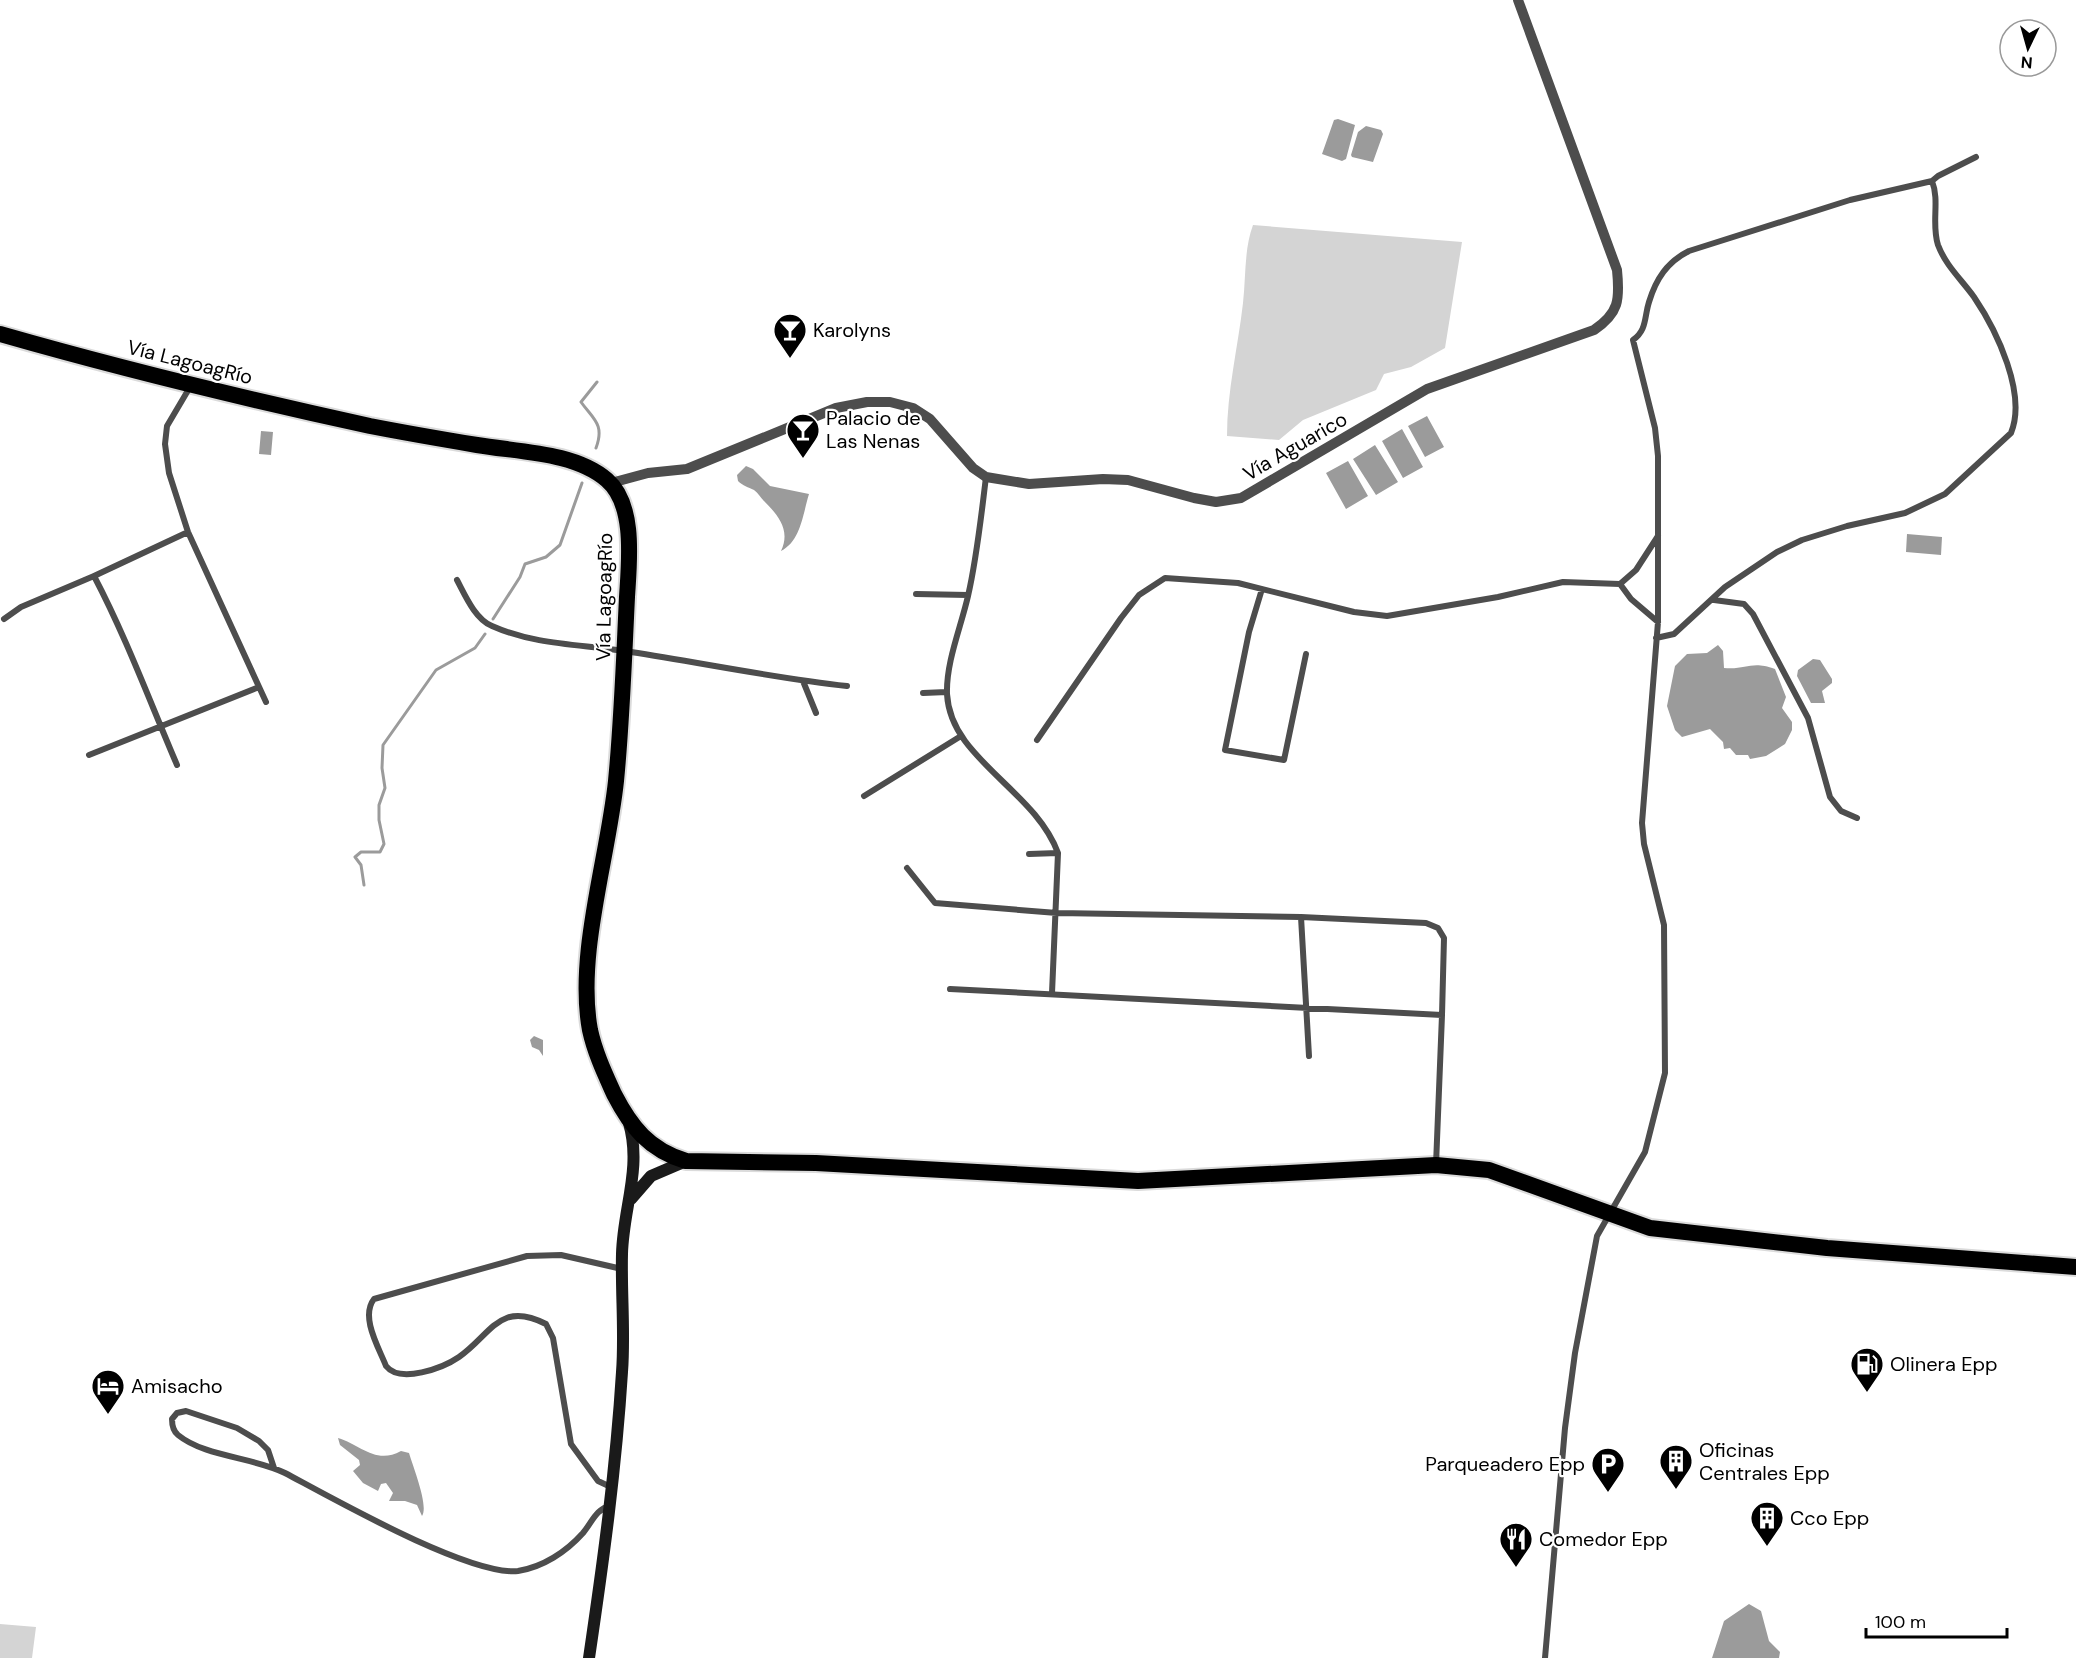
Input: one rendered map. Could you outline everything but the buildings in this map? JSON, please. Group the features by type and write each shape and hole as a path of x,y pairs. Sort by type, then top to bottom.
{"highway":[{"name":"Vía LagoagRío","path":"0,334 222,393 371,426 566,460 594,470 611,483 623,506 626,526 628,567 625,651 616,780 597,891 587,998 595,1048 628,1120 652,1146 686,1161"},
{"path":"686,1161 816,1163 1138,1181 1436,1165 1489,1170 1650,1228 1750,1240 2076,1267"}],"main road":[{"path":"589,1658 614,1488 622,1370 623,1237 635,1156 628,1120"},
{"path":"630,1200 651,1176 686,1161"}],"street":[{"name":"Vía Aguarico","path":"986,477 1029,484 1102,479 1128,480 1216,502 1240,498 1427,389 1594,330 1609,320 1616,308 1617,270 1518,0"},
{"path":"1545,1658 1563,1449 1575,1353 1597,1236 1645,1152 1665,1073 1664,926 1644,844 1642,823 1658,622 1659,534 1655,428 1633,340 1644,331 1648,303 1659,278 1672,260 1689,251 1850,200 1932,182 1976,157"},
{"path":"1656,638 1674,634 1714,600 1725,586 1757,563 1802,540 1905,513 1938,498 1980,464 2011,434 2016,408 2010,371 1974,298 1954,274 1941,252 1935,229 1932,182"},
{"path":"192,384 167,426 165,444 169,473 188,532 266,702"},
{"path":"611,483 648,473 687,469 836,408 867,402 890,402 913,408 930,419 973,468 986,477 968,595 950,670 947,692 949,710 961,736 1053,839 1058,853 1058,913 1052,993"},
{"path":"4,619 21,607 188,532"},
{"path":"1037,740 1120,618 1139,595 1165,578 1178,577 1262,589 1354,612 1387,616 1498,597 1563,582 1620,584 1636,570 1659,534"},
{"path":"94,576 138,670 159,727 177,765"},
{"path":"457,580 469,604 489,626 558,645 625,651 803,681 847,686"},
{"path":"1620,584 1631,599 1658,622"},
{"path":"1262,589 1249,632 1225,750 1284,760 1306,654"},
{"path":"916,594 968,595"},
{"path":"1714,600 1744,604 1754,614 1808,718 1823,764 1830,797 1841,811 1857,818"},
{"path":"803,681 816,713"},
{"path":"89,755 259,687"},
{"path":"923,693 947,692"},
{"path":"864,796 961,736"},
{"path":"1029,854 1058,853"},
{"path":"907,868 935,903 1058,913 1301,917 1426,923 1438,927 1444,938 1436,1165"},
{"path":"1301,917 1309,1056"},
{"path":"950,989 1442,1015"},
{"path":"614,1488 598,1481 571,1444 553,1338 546,1324 525,1316 513,1316 488,1329 458,1358 409,1374 399,1374 391,1372 386,1366 368,1318 370,1304 374,1299 527,1256 561,1255 622,1269"},
{"path":"274,1468 268,1450 237,1428 186,1411 177,1413 172,1419 172,1425 178,1436 228,1455 274,1468 386,1526 466,1560 505,1570 534,1567 551,1560 579,1537 595,1513 611,1505"}],"shaded area":[{"path":"1338,119 1355,125 1346,159 1342,161 1322,154 1334,120"},
{"path":"1366,126 1381,130 1383,134 1373,162 1351,155 1358,132"},
{"path":"1253,225 1462,242 1445,348 1411,367 1384,374 1376,390 1303,420 1279,440 1227,436 1247,253"},
{"path":"1427,416 1444,447 1425,457 1408,426"},
{"path":"1402,429 1423,467 1403,478 1382,441"},
{"path":"261,431 273,432 271,455 259,454"},
{"path":"1375,445 1398,482 1376,495 1353,459"},
{"path":"1348,461 1368,496 1346,509 1326,473"},
{"path":"746,466 753,469 770,486 809,494 797,534 793,541 781,551 785,536 782,523 755,491 738,481 737,475"},
{"path":"1907,534 1942,537 1941,555 1906,552"},
{"path":"1718,645 1723,651 1724,668 1760,665 1775,669 1786,697 1782,708 1792,722 1792,730 1785,744 1766,756 1750,759 1748,755 1736,755 1730,748 1724,749 1723,742 1710,729 1682,737 1675,730 1667,706 1675,666 1687,654 1707,653"},
{"path":"1813,659 1820,660 1832,679 1832,683 1822,691 1825,703 1811,703 1797,676 1798,670"},
{"path":"534,1036 543,1040 543,1056 539,1050 532,1047 530,1040"},
{"path":"338,1438 376,1455 392,1455 401,1451 409,1453 422,1495 424,1511 422,1516 417,1505 405,1501 389,1501 393,1493 386,1483 381,1484 378,1491 363,1483 353,1471 360,1465 359,1460 340,1445"},
{"path":"1749,1604 1761,1611 1769,1641 1780,1652 1779,1658 1712,1658 1724,1621"},
{"path":"0,1624 36,1627 32,1658 0,1658"}],"waterway":[{"path":"596,448 598,427 581,402 597,382"},
{"path":"493,619 520,577 525,564 546,557 560,545 582,483"},
{"path":"364,885 361,865 355,857 361,852 380,852 384,844 379,820 379,805 385,788 382,768 383,745 436,670 475,648 485,634"}],"place":[{"name":"Karolyns","path":"790,359"},
{"name":"Palacio de Las Nenas","path":"803,459"},
{"name":"Olinera Epp","path":"1867,1393"},
{"name":"Amisacho","path":"108,1415"},
{"name":"Oficinas Centrales Epp","path":"1676,1490"},
{"name":"Parqueadero Epp","path":"1608,1493"},
{"name":"Cco Epp","path":"1767,1547"},
{"name":"Comedor Epp","path":"1516,1568"}]}
